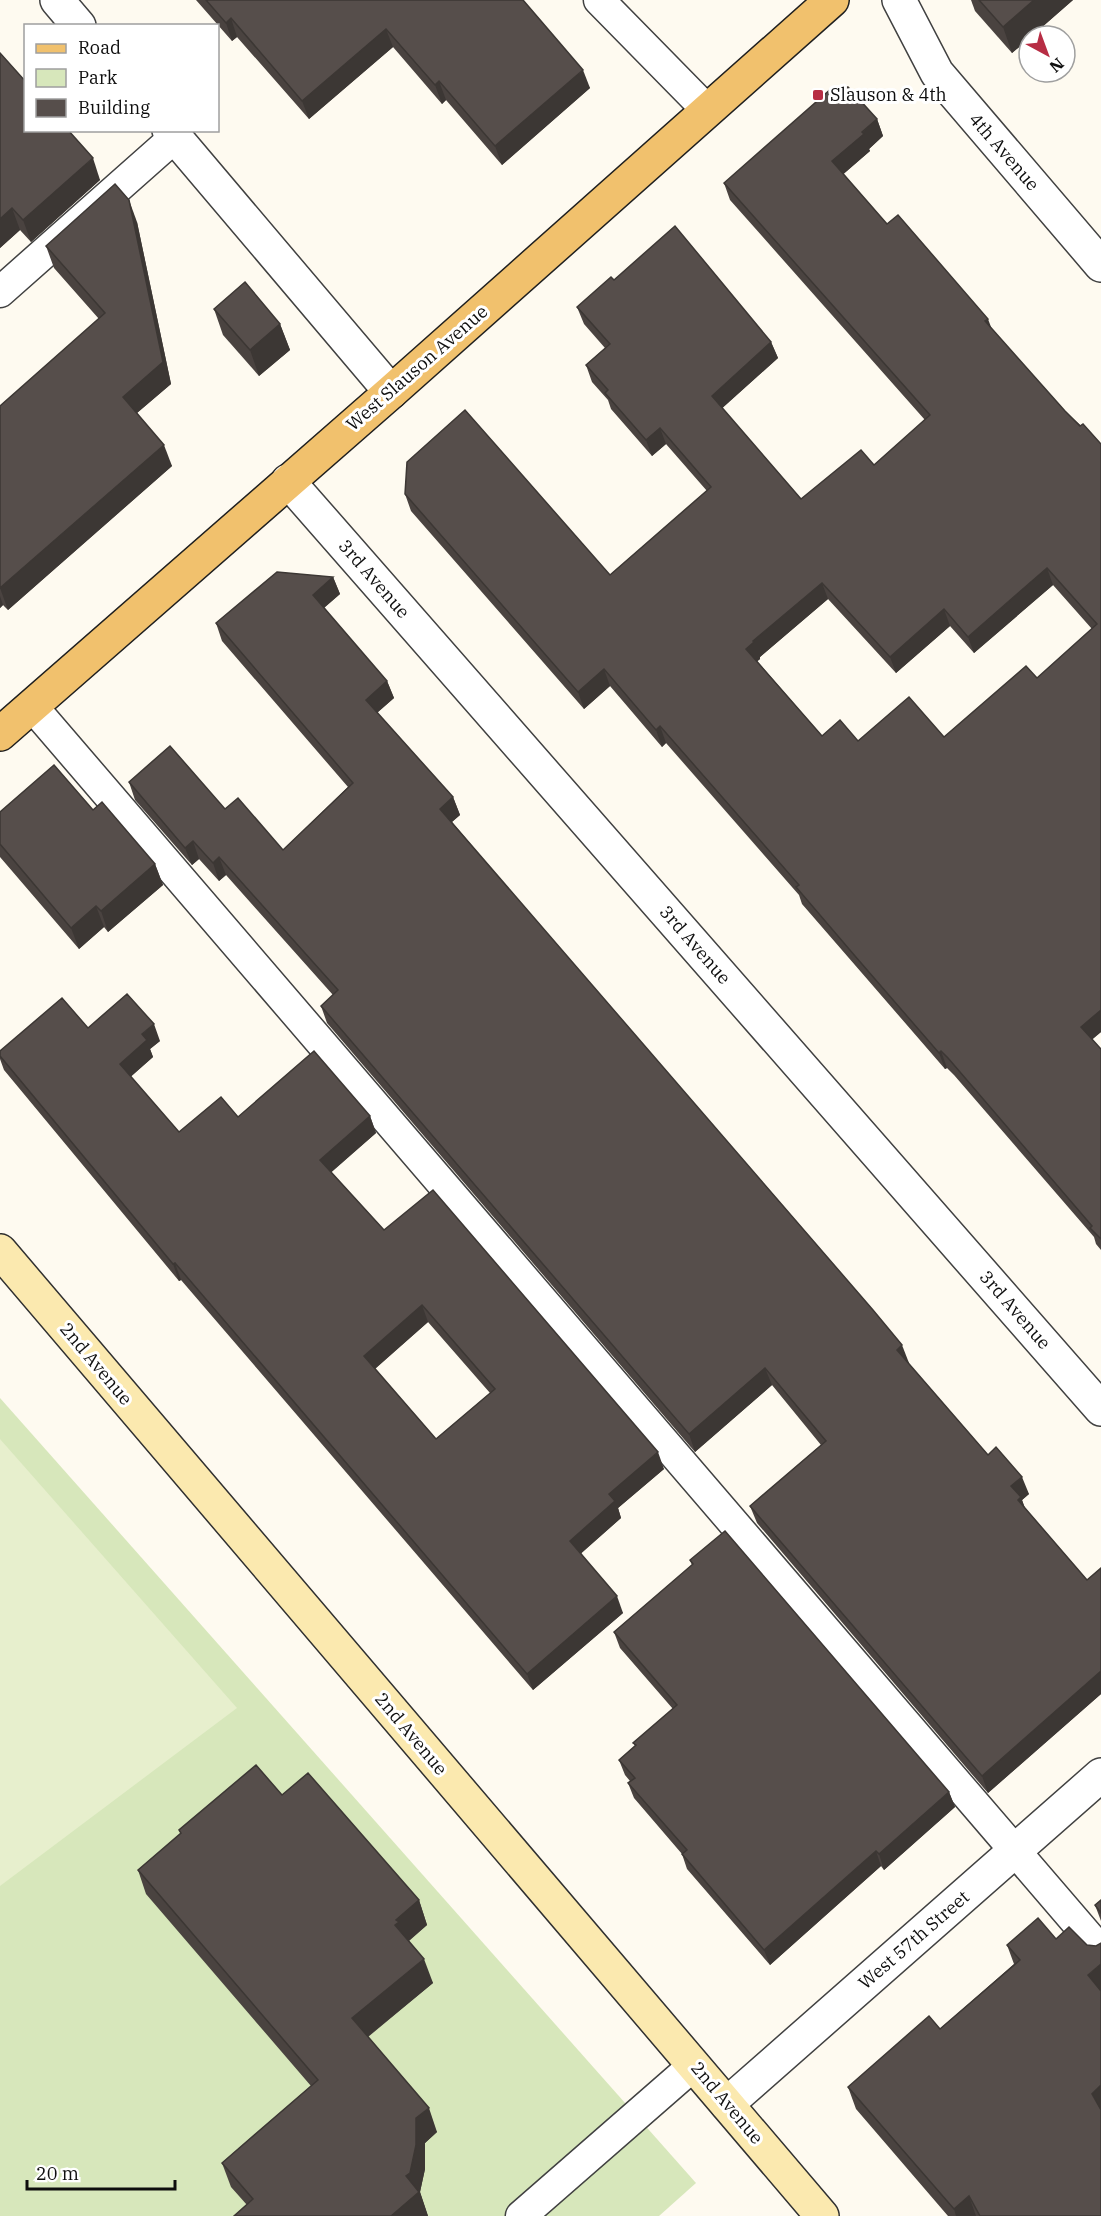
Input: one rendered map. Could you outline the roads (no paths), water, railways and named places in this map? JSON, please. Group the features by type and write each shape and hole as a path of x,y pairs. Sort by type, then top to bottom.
{"main road":[{"name":"West Slauson Avenue","path":"0,734 391,392 832,0"}],"street":[{"path":"57,0 77,24"},
{"name":"4th Avenue","path":"899,0 937,73 1101,266"},
{"path":"172,134 391,392"},
{"name":"3rd Avenue","path":"288,481 1101,1409"},
{"name":"2nd Avenue","path":"0,1251 727,2104 813,2213"},
{"name":"West 57th Street","path":"727,2104 1101,1775"}],"lane":[{"path":"599,0 707,110"},
{"path":"0,292 172,134"},
{"path":"32,706 1101,1952"},
{"path":"521,2216 694,2065"}],"place":[{"name":"Slauson & 4th","path":"818,95"}]}
